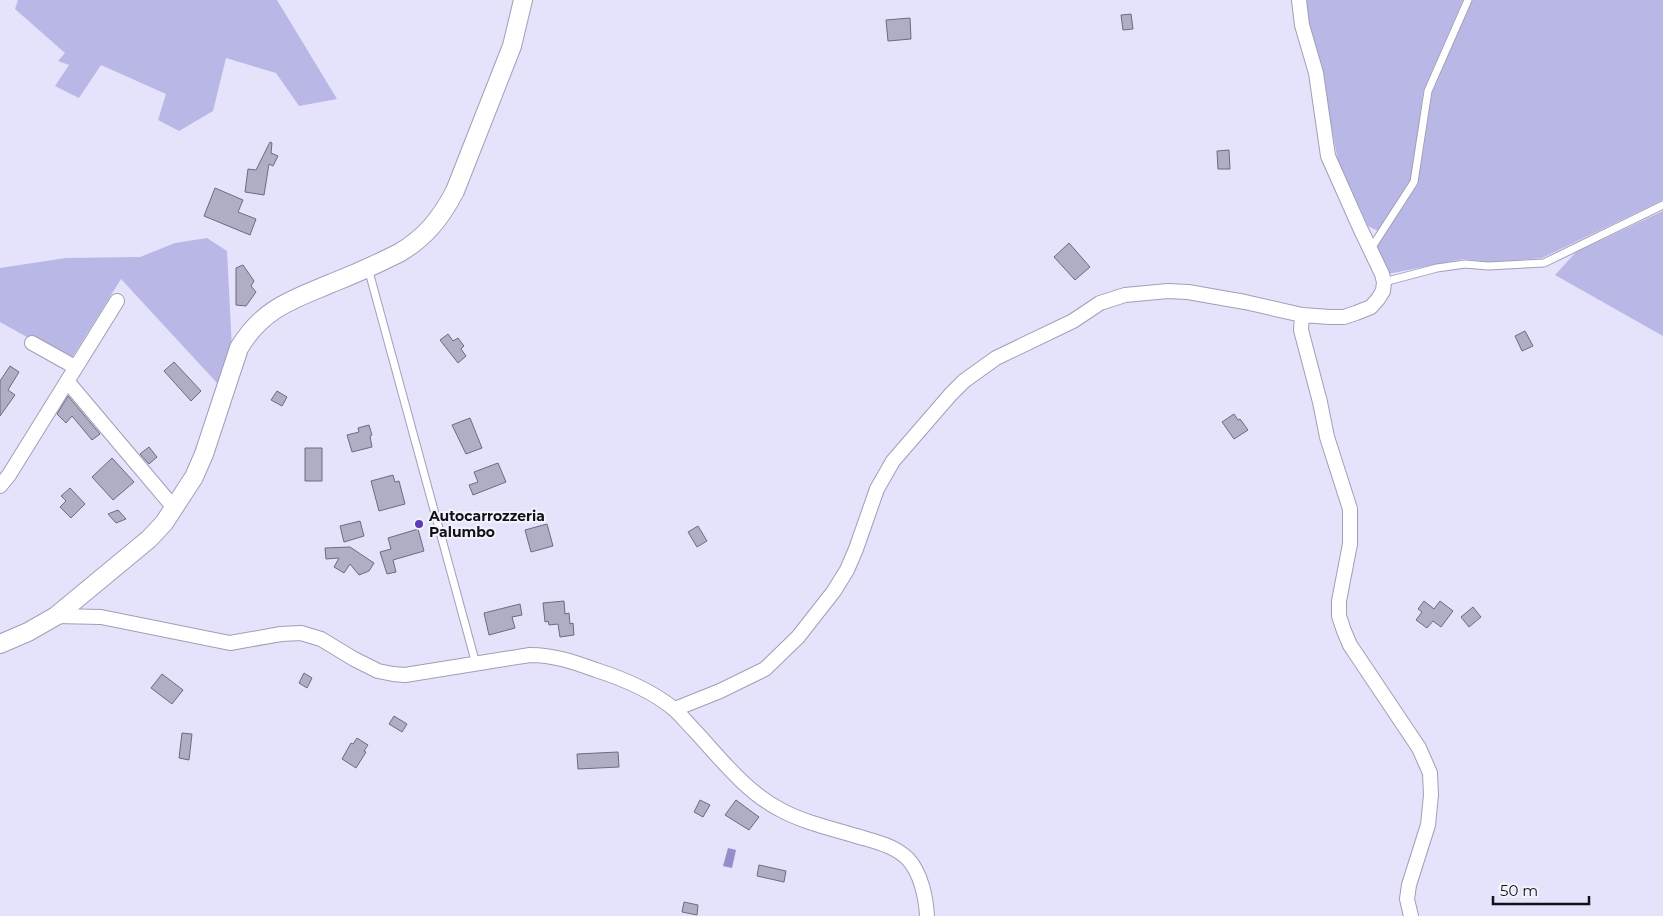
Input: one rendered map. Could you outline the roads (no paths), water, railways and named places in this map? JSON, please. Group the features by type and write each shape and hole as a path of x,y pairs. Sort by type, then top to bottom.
{"street":[{"path":"0,644 28,632 56,616 149,539 164,523 194,477 204,454 240,348 248,334 268,314 282,305 400,253 413,245 435,223 446,209 454,191 512,46 523,0"},
{"path":"675,709 720,691 765,669 798,637 834,591 847,570 877,489 893,461 964,381 996,358 1073,320 1100,302 1124,295 1168,291 1188,292 1302,315 1344,317 1371,307 1383,291 1384,282 1328,156 1316,73 1302,24 1299,0"},
{"path":"0,486 9,475 116,301"},
{"path":"1302,315 1301,330 1327,437 1350,509 1350,544 1339,601 1342,624 1350,645 1391,709 1419,748 1430,772 1431,795 1428,825 1409,886 1407,899 1411,916"},
{"path":"32,343 75,368"},
{"path":"67,381 175,508"},
{"path":"56,616 100,617 230,643 281,634 301,633 321,639 365,666 378,671 405,675 530,655 558,657 633,683 675,709 736,775 761,798 781,810 805,820 888,846 900,853 909,861 917,873 923,891 926,916"}],"lane":[{"path":"1370,250 1414,182 1428,91 1468,0"},
{"path":"1384,282 1429,270 1465,264 1488,266 1544,263 1663,205"},
{"path":"368,268 476,664"}],"place":[{"name":"Autocarrozzeria Palumbo","path":"419,524"}]}
